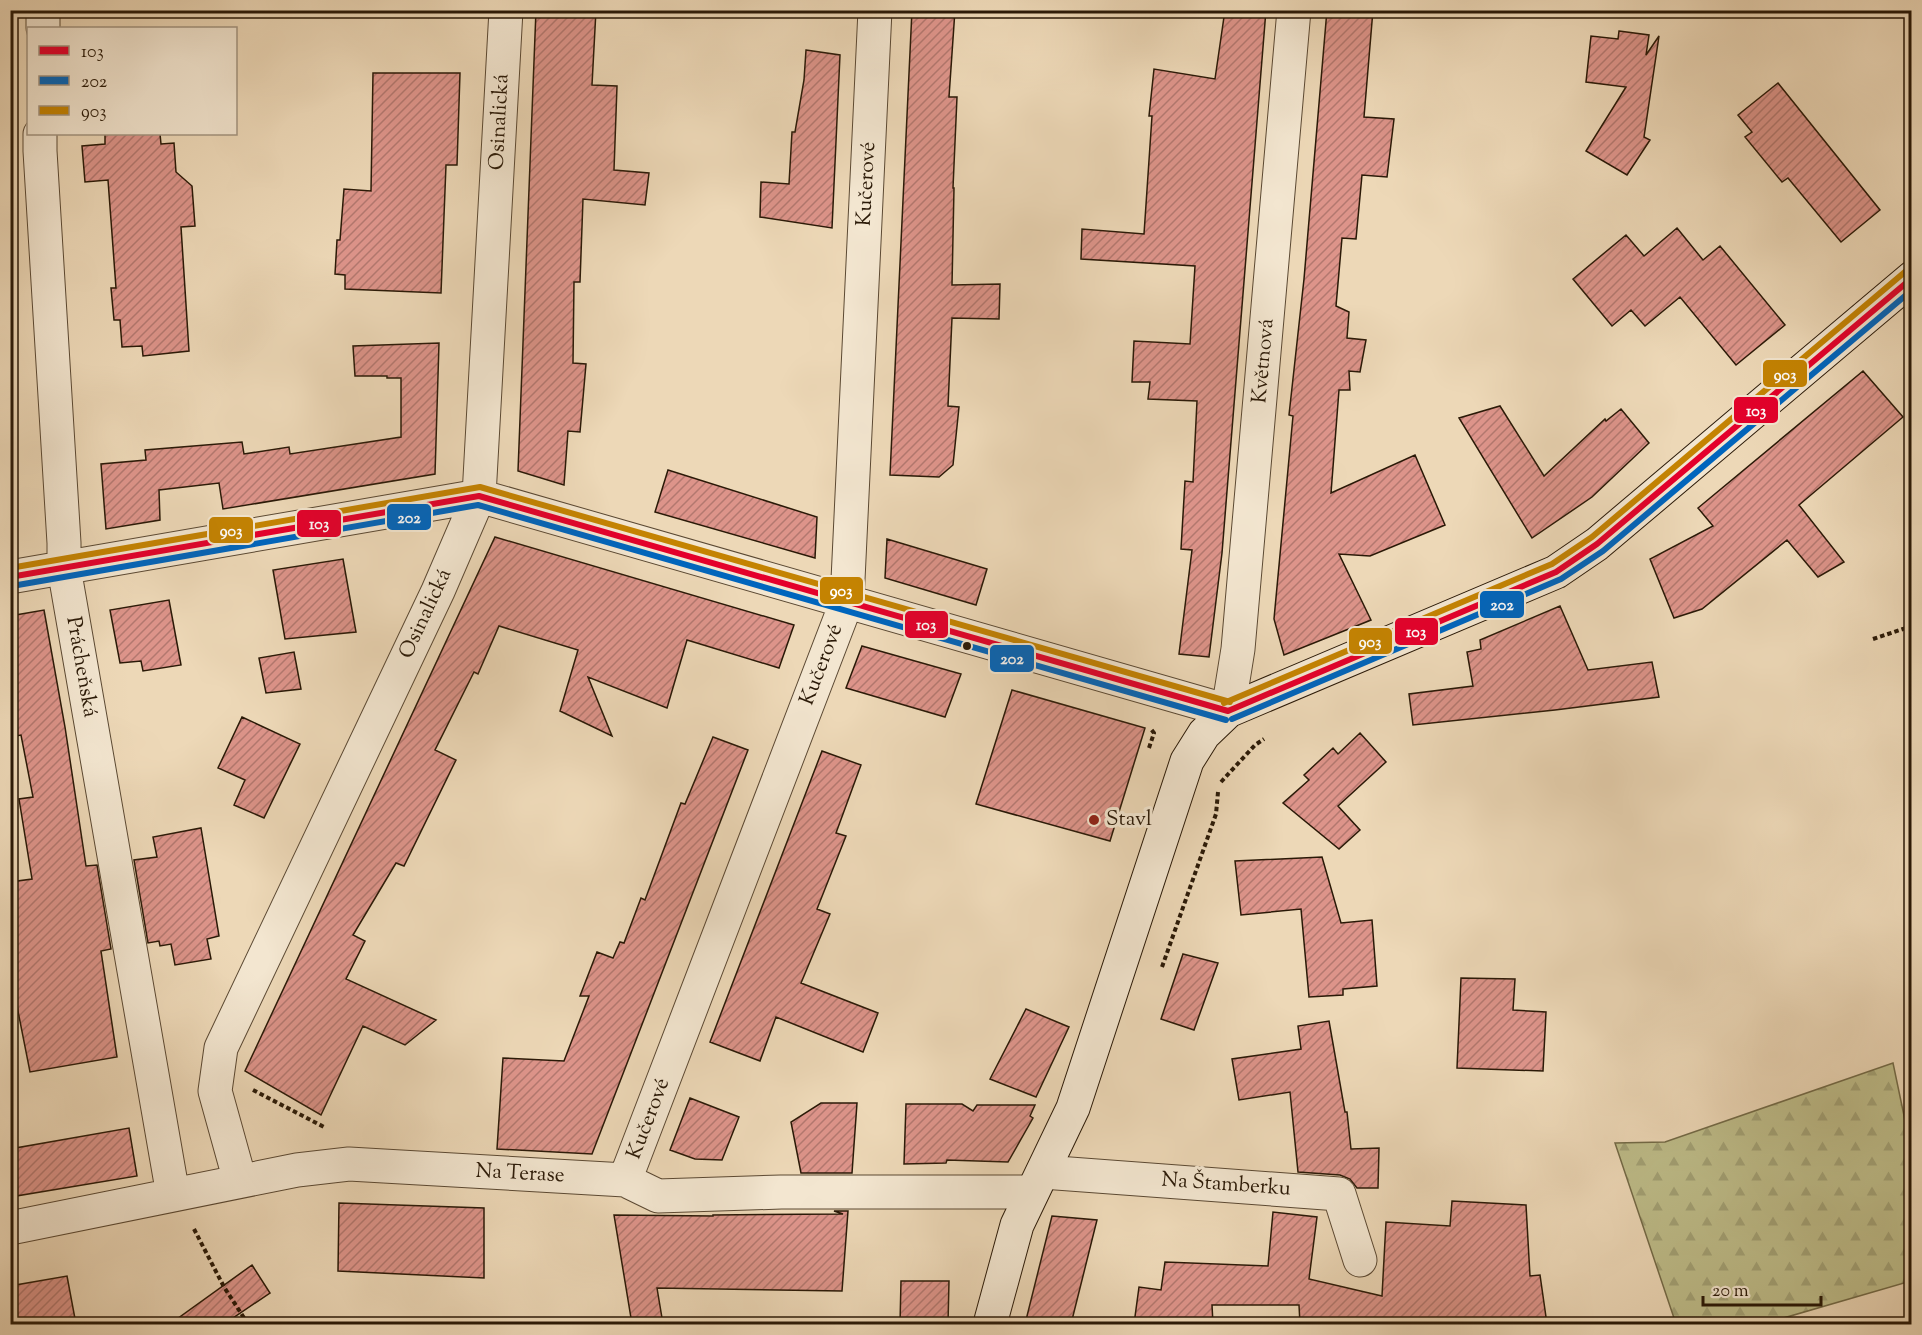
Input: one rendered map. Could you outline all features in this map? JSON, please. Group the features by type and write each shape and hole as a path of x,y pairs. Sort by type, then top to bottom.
{"street":[{"path":"43,10 43,27"},
{"name":"Osinalická","path":"240,1181 215,1091 221,1048 438,591 479,496 506,10"},
{"name":"Kučerové","path":"626,1180 847,601 875,10"},
{"name":"Květnová","path":"1228,711 1238,649 1294,10"},
{"name":"Prácheňská","path":"40,135 64,568 173,1195"},
{"path":"990,1324 1017,1225 1073,1108 1187,761 1204,734 1228,711 1556,572 1597,544 1911,278"},
{"path":"10,577 479,496 1228,711"},
{"name":"Na Terase","path":"10,1228 297,1170 349,1164 626,1180 658,1196 1038,1182"},
{"name":"Na Štamberku","path":"1038,1182 1339,1194 1360,1260"}],"path":[{"path":"1873,639 1911,626"},
{"path":"1144,722 1154,733 1146,758"},
{"path":"247,1087 332,1131"},
{"path":"173,1195 194,1228 224,1287 248,1324"},
{"path":"194,1228 205,1226"}],"green space":[{"path":"1893,1063 1911,1149 1911,1281 1763,1324 1676,1324 1615,1143 1665,1142"}],"building":[{"path":"536,10 596,10 592,85 617,86 614,170 649,173 645,205 583,199 580,282 574,282 573,363 586,364 580,432 568,431 564,485 518,471"},
{"path":"912,10 955,10 949,97 957,97 952,285 1000,284 999,319 952,318 948,406 959,407 953,465 939,477 890,475"},
{"path":"1225,10 1266,10 1222,553 1209,657 1179,654 1192,550 1181,549 1185,481 1193,482 1197,401 1148,399 1150,382 1132,382 1134,341 1190,344 1195,266 1081,259 1082,229 1144,234 1152,116 1149,116 1154,69 1215,79"},
{"path":"1327,10 1373,10 1364,117 1394,119 1387,177 1362,175 1356,239 1342,238 1336,306 1349,312 1347,338 1366,340 1360,372 1349,371 1350,390 1339,390 1331,493 1415,455 1445,525 1370,556 1339,554 1371,620 1284,655 1274,619 1293,416 1289,415 1304,279"},
{"path":"1619,31 1649,35 1646,55 1659,36 1644,137 1650,140 1627,175 1586,151 1626,87 1586,82 1591,36 1618,39"},
{"path":"806,50 840,55 832,228 760,217 761,182 789,184 792,132 795,132 804,80"},
{"path":"373,73 460,73 457,165 446,165 441,293 345,289 345,275 335,274 344,189 371,191"},
{"path":"1778,83 1880,210 1841,242 1788,178 1782,182 1745,137 1752,132 1738,115"},
{"path":"105,135 160,135 161,144 174,143 176,172 192,186 195,226 181,227 189,351 143,356 142,346 122,347 120,320 114,320 111,288 116,288 108,180 85,182 82,146 105,144"},
{"path":"1677,228 1703,260 1720,246 1785,325 1736,365 1680,297 1645,326 1631,310 1612,326 1573,279 1626,235 1644,256"},
{"path":"439,343 435,474 223,509 219,483 159,490 160,520 106,529 101,464 146,460 145,450 242,442 244,454 289,447 290,454 401,437 401,378 355,376 353,346"},
{"path":"1863,371 1903,417 1799,505 1844,562 1818,577 1787,540 1702,609 1674,618 1650,559 1713,526 1698,508"},
{"path":"1500,406 1544,476 1605,419 1606,421 1621,409 1649,443 1592,497 1532,538 1459,418"},
{"path":"668,470 817,517 815,558 655,512"},
{"path":"495,537 794,625 779,668 687,640 667,708 588,677 612,736 560,711 578,650 499,626 478,674 474,672 435,750 456,760 404,866 396,863 353,935 365,941 346,979 436,1020 405,1045 363,1026 321,1115 245,1071"},
{"path":"887,539 987,569 976,605 885,578"},
{"path":"343,559 356,632 285,639 273,570"},
{"path":"169,600 181,665 143,671 141,661 120,663 110,610"},
{"path":"1560,606 1588,670 1652,662 1659,697 1413,725 1409,694 1473,686 1467,652 1481,649 1480,640"},
{"path":"44,610 86,866 97,865 111,949 101,951 117,1057 30,1072 15,996 10,997 10,882 32,879 19,799 33,797 21,735 10,737 10,616"},
{"path":"862,646 961,674 945,717 846,688"},
{"path":"294,652 301,689 266,693 259,658"},
{"path":"1012,690 1145,728 1110,841 976,804"},
{"path":"242,717 300,744 264,818 234,805 245,780 218,768"},
{"path":"1360,733 1386,762 1338,806 1360,830 1339,849 1283,803 1309,780 1304,775 1333,748 1338,754"},
{"path":"713,737 748,750 592,1154 497,1149 503,1058 564,1061 589,996 580,996 597,952 613,958 620,942 624,943 641,898 645,900 681,803 685,804"},
{"path":"822,751 861,765 836,833 846,836 817,909 830,914 801,983 878,1013 863,1052 776,1017 760,1061 710,1042"},
{"path":"201,828 219,936 207,939 211,959 175,965 171,944 160,946 159,941 148,943 134,860 157,857 153,837"},
{"path":"1322,857 1341,923 1372,920 1377,986 1343,989 1343,995 1309,997 1301,909 1241,915 1235,861"},
{"path":"1183,954 1218,963 1194,1030 1161,1019"},
{"path":"1461,978 1515,979 1513,1010 1546,1012 1543,1071 1457,1068"},
{"path":"1026,1009 1069,1027 1036,1097 990,1079"},
{"path":"1329,1021 1345,1112 1347,1112 1351,1149 1379,1148 1378,1188 1357,1188 1350,1179 1340,1175 1298,1172 1290,1092 1239,1100 1232,1059 1301,1049 1298,1026"},
{"path":"690,1098 739,1117 722,1160 695,1159 670,1150"},
{"path":"821,1103 857,1103 852,1173 801,1173 791,1122"},
{"path":"906,1104 962,1104 973,1111 977,1105 1035,1105 1030,1116 1033,1118 1008,1162 947,1160 946,1163 904,1164"},
{"path":"129,1128 137,1176 10,1197 10,1149"},
{"path":"1452,1201 1526,1205 1530,1276 1540,1275 1547,1324 1300,1324 1299,1305 1212,1305 1213,1324 1134,1324 1139,1287 1161,1290 1165,1262 1268,1266 1273,1212 1317,1217 1309,1279 1382,1296 1386,1222 1450,1226"},
{"path":"339,1203 484,1208 484,1278 338,1271"},
{"path":"834,1211 848,1211 842,1291 657,1288 663,1324 632,1324 614,1215 843,1214"},
{"path":"1052,1216 1097,1220 1071,1324 1025,1324"},
{"path":"252,1265 270,1293 224,1324 170,1324"},
{"path":"67,1276 76,1324 10,1324 10,1286"},
{"path":"901,1281 949,1281 948,1324 900,1324"}],"transit line":[{"name":"903","path":"1224,703 1552,564 1592,537 1906,271"},
{"name":"103","path":"1228,711 1556,572 1597,544 1912,278"},
{"name":"202","path":"1232,719 1561,579 1603,551 1912,290"},
{"name":"903","path":"10,568 480,487 1230,702"},
{"name":"103","path":"10,577 479,496 1228,711"},
{"name":"202","path":"12,586 478,505 1226,720"}],"place":[{"name":"Stavl","path":"1094,820"}]}
